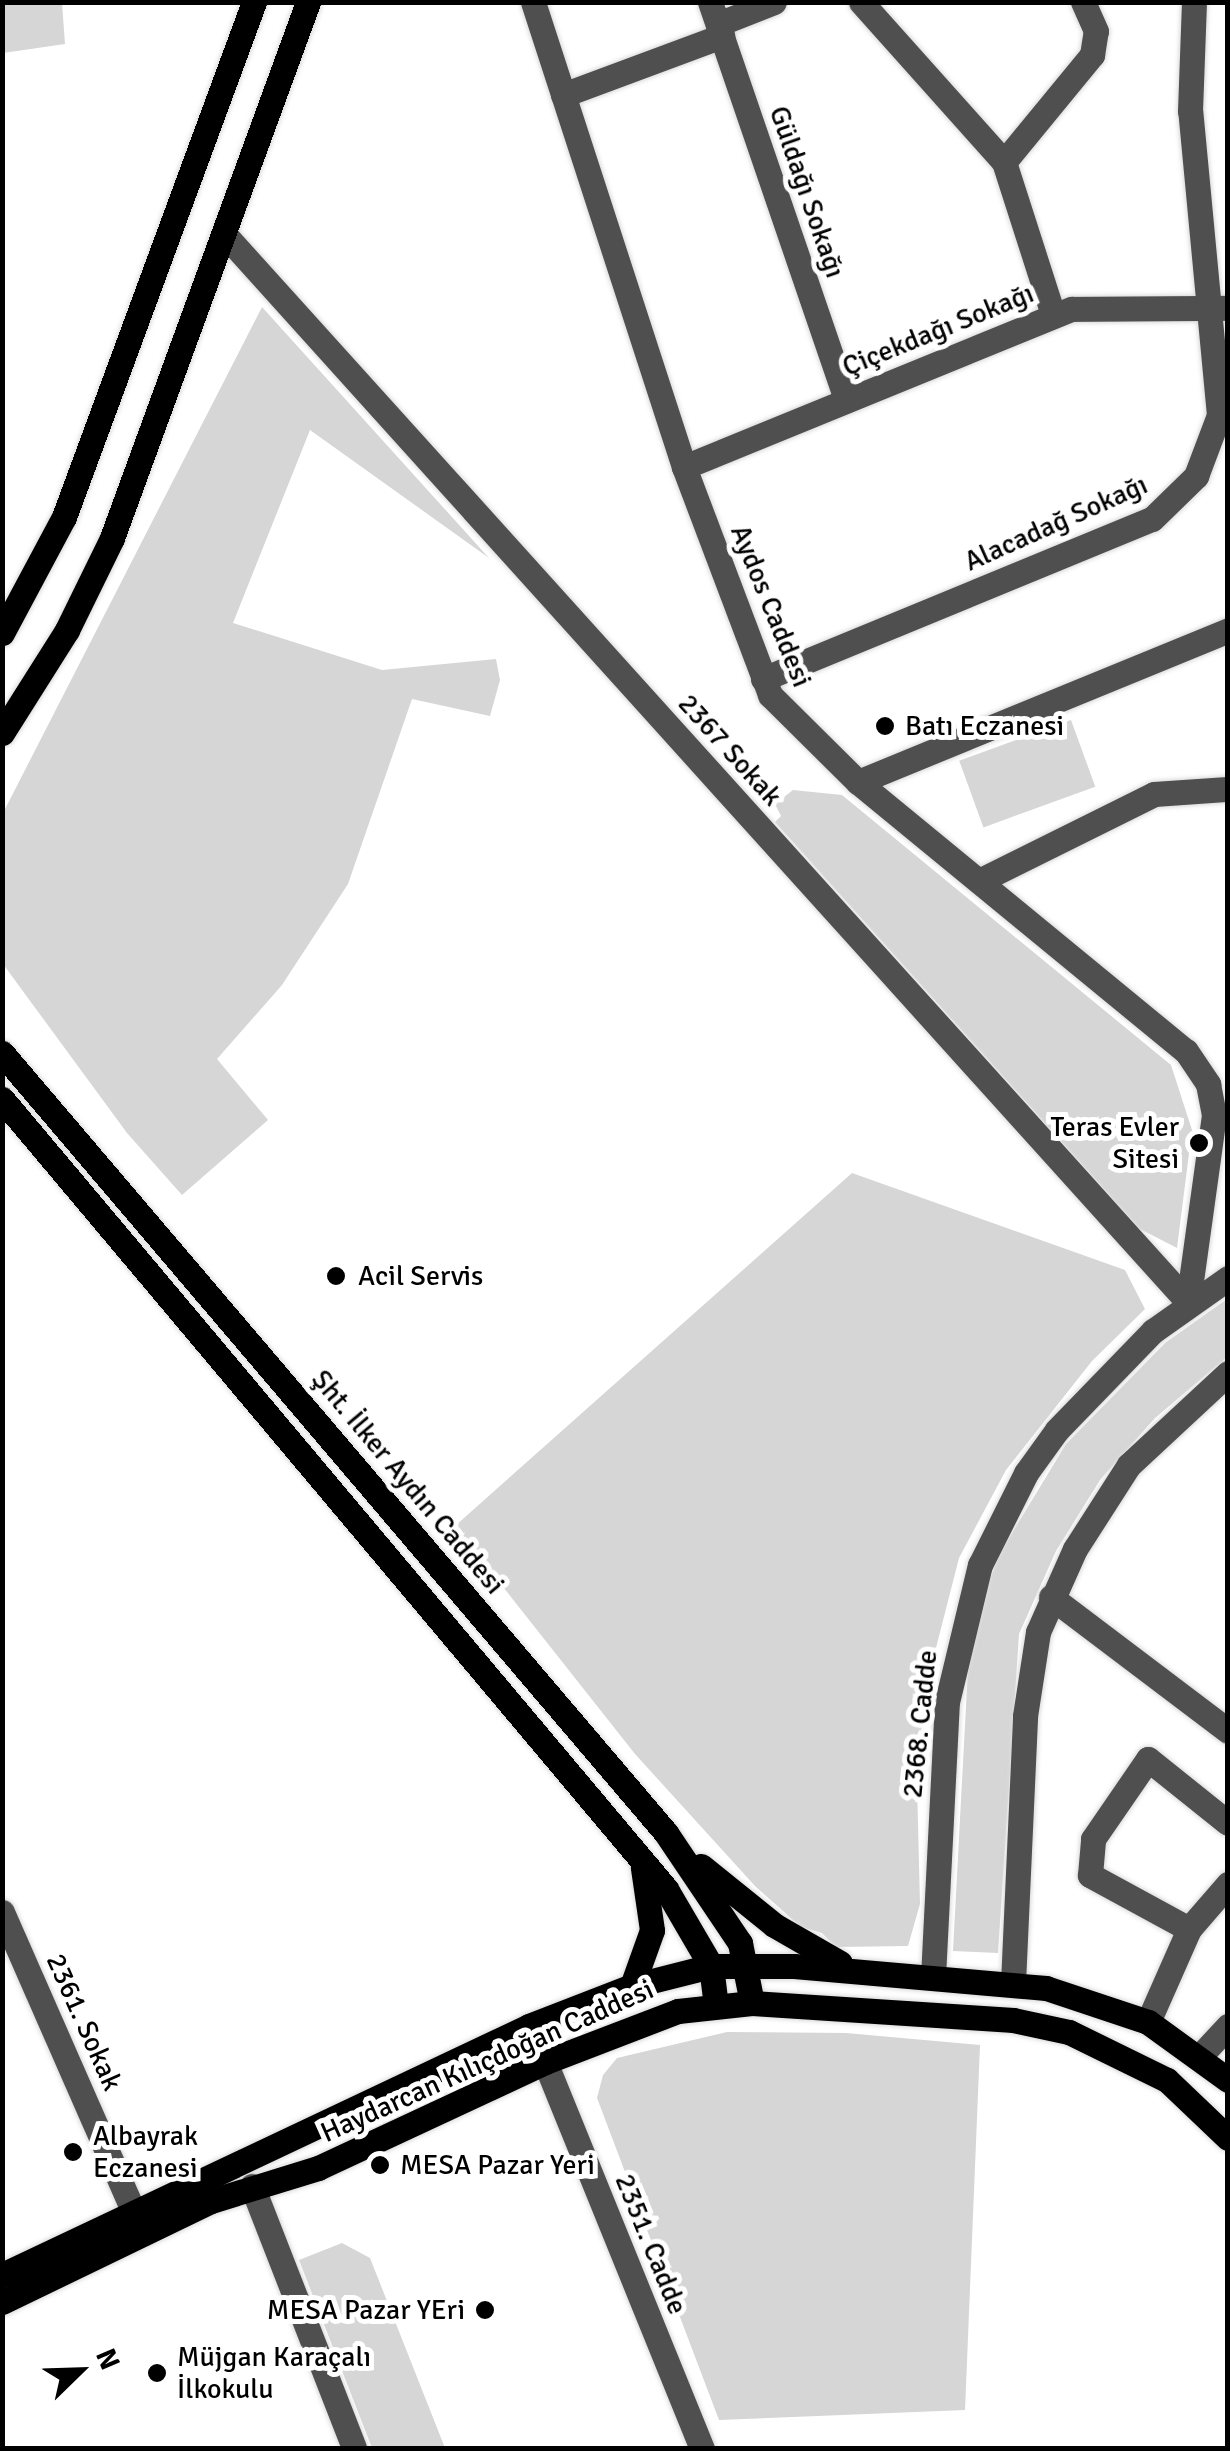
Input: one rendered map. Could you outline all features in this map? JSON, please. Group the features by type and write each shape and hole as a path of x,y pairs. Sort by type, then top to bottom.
{"main road":[{"path":"2,634 64,517 254,2"},
{"path":"2,733 67,630 112,538 227,238 308,2"},
{"name":"Şht. İlker Aydın Caddesi","path":"2,1053 666,1833 726,1920 748,1963"},
{"path":"2,1099 684,1912 711,1966 716,2006"},
{"path":"190,1323 214,1302"},
{"path":"666,1833 774,1925 858,1971"},
{"path":"632,1986 652,1930 638,1854"},
{"path":"748,1963 752,2003"},
{"name":"Haydarcan Kılıçdoğan Caddesi","path":"2,2275 529,2026 632,1986 711,1966 748,1963 1013,1983 1086,1998 1148,2022 1228,2080"},
{"name":"Haydarcan Kılıçdoğan Caddesi","path":"2,2302 252,2186 318,2168 545,2062 678,2011 752,2003 1012,2020 1069,2032 1166,2080 1228,2138"},
{"path":"529,2026 545,2062"}],"street":[{"name":"Aydos Caddesi","path":"533,2 684,468 763,679 779,708 858,782 1186,1051 1208,1084 1214,1115 1188,1302"},
{"path":"563,95 717,21 774,2"},
{"path":"861,2 1004,162 1052,314"},
{"path":"1004,162 1092,55 1096,31 1084,2"},
{"name":"Alacadağ Sokağı","path":"763,679 1169,507 1196,476 1215,437 1219,308 1190,111 1194,2"},
{"name":"Güldağı Sokağı","path":"717,21 846,400"},
{"name":"2367 Sokak","path":"227,238 1188,1302"},
{"name":"Çiçekdağı Sokağı","path":"684,468 1052,314 1090,306 1219,308"},
{"path":"858,782 1228,630"},
{"path":"979,881 1154,794 1228,789"},
{"name":"2368. Cadde","path":"933,1977 948,1702 980,1565 1026,1473 1056,1430 1188,1302 1228,1278"},
{"path":"1013,1983 1028,1671 1051,1598 1129,1466 1228,1374"},
{"path":"1051,1598 1228,1731"},
{"path":"1188,1929 1090,1874 1093,1839 1148,1759 1228,1823"},
{"path":"1148,2022 1188,1929 1228,1884"},
{"name":"2361. Sokak","path":"2,1912 134,2212"},
{"path":"1200,2056 1228,2026"},
{"name":"2351. Cadde","path":"545,2062 702,2448"},
{"path":"252,2186 354,2448"}],"shaded area":[{"path":"2,3 62,3 65,44 3,53"},
{"path":"262,307 489,558 310,430 233,623 382,670 496,659 500,680 490,716 412,699 348,884 282,985 217,1059 268,1120 182,1195 127,1133 3,964 3,813"},
{"path":"1071,720 1095,787 983,827 959,761"},
{"path":"793,790 842,795 1171,1065 1192,1130 1177,1248 1140,1229 775,822 781,816 775,804"},
{"path":"852,1173 1125,1270 1145,1309 1092,1361 1006,1470 959,1558 926,1687 917,1783 920,1904 908,1946 836,1947 822,1933 801,1927 755,1886 635,1754 455,1526"},
{"path":"1227,1299 1227,1357 1155,1418 1100,1480 1056,1551 1019,1634 998,1953 953,1951 970,1631 1000,1553 1066,1444 1165,1343"},
{"path":"727,2032 846,2033 980,2045 965,2410 719,2420 597,2098 603,2075 617,2058"},
{"path":"342,2243 370,2258 445,2448 372,2448 299,2260"}],"place":[{"name":"Batı Eczanesi","path":"885,726"},
{"name":"Teras Evler Sitesi","path":"1199,1143"},
{"name":"Acil Servis","path":"336,1276"},
{"name":"Albayrak Eczanesi","path":"73,2152"},
{"name":"MESA Pazar Yeri","path":"380,2165"},
{"name":"MESA Pazar YEri","path":"485,2310"},
{"name":"Müjgan Karaçalı İlkokulu","path":"157,2373"}]}
